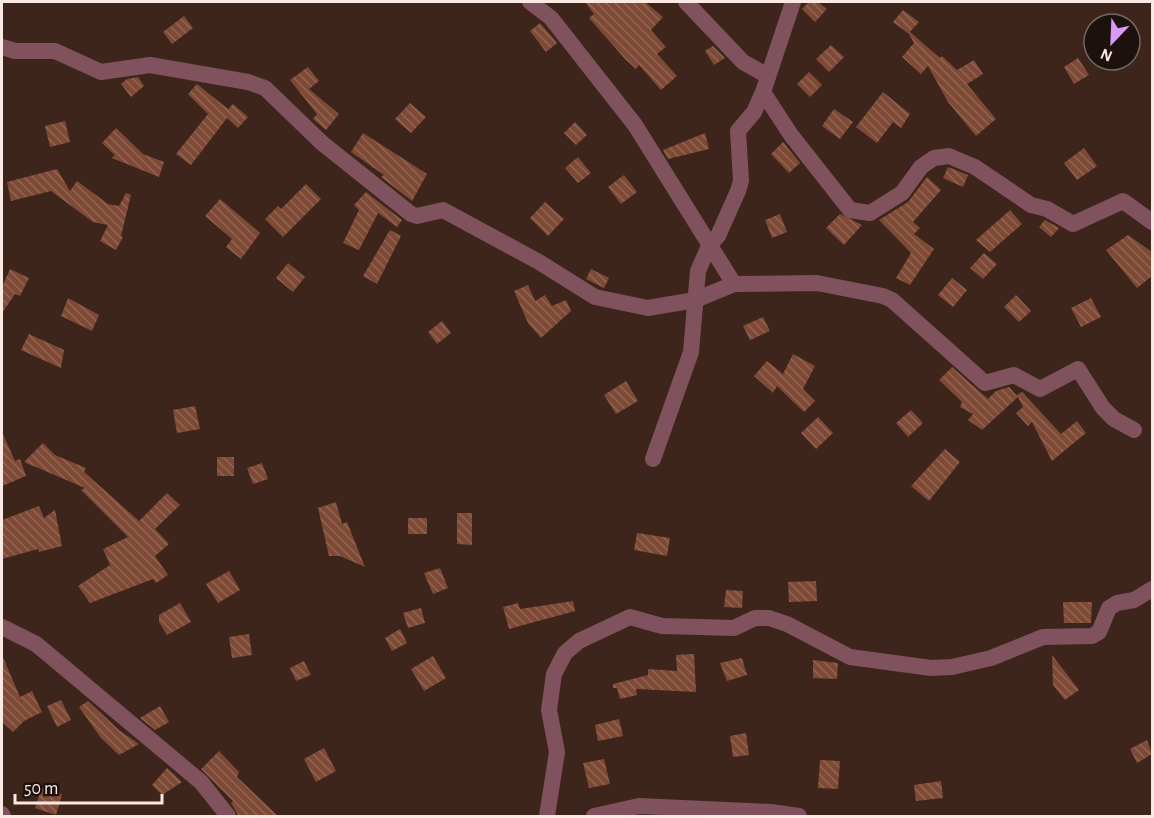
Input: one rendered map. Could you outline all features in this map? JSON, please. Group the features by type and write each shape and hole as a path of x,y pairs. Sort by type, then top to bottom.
{"street":[{"path":"530,2 550,18 635,125 734,284"},
{"path":"686,2 743,62 768,76"},
{"path":"653,459 690,352 695,328 695,282 709,246 718,237 741,181 738,131 754,112 763,92 793,2"},
{"path":"2,47 15,51 55,51 101,72 150,65 248,82 265,88 322,143 411,214 417,216 443,210 539,262 595,297 648,308 695,300 734,284 817,283 883,296 892,300 985,382 1014,375 1040,389 1078,369 1103,408 1114,420 1134,430"},
{"path":"763,92 791,135 850,210 870,213 902,193 921,167 934,158 949,156 975,166 1031,205 1047,209 1067,223 1073,224 1123,201 1152,222"},
{"path":"547,816 557,752 549,710 554,674 565,653 579,641 630,617 662,626 734,628 755,618 769,618 787,624 850,657 931,668 952,667 991,658 1043,637 1092,636 1099,632 1109,608 1134,600 1152,589"},
{"path":"2,627 36,644 201,782 228,816"},
{"path":"594,816 639,806 771,812 799,816"}],"building":[{"path":"585,2 645,2 663,17 651,30 666,47 657,54 677,76 661,90 639,65 636,69 625,59 589,18 594,14"},
{"path":"809,2 818,2 827,9 815,22 802,9"},
{"path":"903,10 919,22 910,32 940,58 942,56 957,70 974,60 983,74 967,84 996,119 976,136 948,102 928,66 921,74 902,57 914,43 909,34 893,22"},
{"path":"184,16 193,28 172,44 163,32"},
{"path":"540,23 557,43 546,52 530,31"},
{"path":"831,45 844,57 829,72 816,59"},
{"path":"713,46 725,58 714,65 705,51"},
{"path":"1078,58 1082,64 1082,72 1087,72 1089,75 1074,84 1064,67"},
{"path":"308,67 319,81 309,89 339,114 326,130 313,119 317,114 290,80"},
{"path":"809,72 822,85 810,97 797,84"},
{"path":"138,77 144,86 131,97 121,84 127,79"},
{"path":"197,84 228,109 233,104 248,117 238,128 227,118 191,165 176,154 208,114 188,94"},
{"path":"883,92 910,114 901,128 893,122 877,143 856,127"},
{"path":"410,103 426,117 411,133 395,119"},
{"path":"834,109 853,122 840,139 822,126"},
{"path":"65,121 70,142 50,147 45,126"},
{"path":"575,122 587,135 576,145 564,133"},
{"path":"116,128 143,154 164,162 159,177 112,158 115,155 102,143"},
{"path":"363,133 427,174 412,201 381,177 384,175 351,152"},
{"path":"705,133 709,149 668,159 663,150"},
{"path":"783,142 800,163 789,173 771,154"},
{"path":"1084,148 1097,166 1077,180 1064,163"},
{"path":"578,157 591,173 578,183 565,168"},
{"path":"948,167 968,175 963,187 943,178"},
{"path":"57,169 70,191 77,181 108,204 119,206 126,193 131,195 121,236 123,237 116,250 100,241 108,225 93,222 51,191 11,201 7,182"},
{"path":"624,175 637,192 621,204 608,187"},
{"path":"927,177 941,190 913,222 920,228 914,234 934,249 910,285 896,278 911,253 879,220 908,202"},
{"path":"306,184 321,199 283,237 265,219 278,206 281,209"},
{"path":"366,192 402,220 397,227 378,213 359,250 343,243 359,210 354,205"},
{"path":"220,199 260,233 241,259 226,247 232,239 205,216"},
{"path":"545,202 564,219 548,236 530,218"},
{"path":"1010,210 1022,224 990,252 976,240"},
{"path":"780,214 787,232 772,238 765,220"},
{"path":"840,214 862,225 844,245 826,228"},
{"path":"1045,220 1059,228 1051,237 1039,227"},
{"path":"390,230 401,236 377,284 363,276"},
{"path":"1128,235 1152,252 1152,276 1137,288 1106,250"},
{"path":"984,253 997,264 983,279 970,268"},
{"path":"288,263 305,277 293,292 276,278"},
{"path":"10,269 29,278 20,296 15,294 2,313 2,287"},
{"path":"591,269 609,278 604,288 586,279"},
{"path":"952,278 967,290 953,307 938,295"},
{"path":"528,285 535,301 545,295 552,306 566,300 571,311 541,338 528,323 514,291"},
{"path":"1016,295 1031,311 1019,322 1004,307"},
{"path":"68,298 99,315 92,331 61,316"},
{"path":"1091,298 1101,317 1081,327 1071,308"},
{"path":"763,317 770,331 750,340 743,326"},
{"path":"442,321 451,333 437,344 428,332"},
{"path":"29,334 64,350 61,368 21,350"},
{"path":"793,354 815,366 803,389 815,401 804,412 777,386 773,393 754,376 767,361 783,374"},
{"path":"952,367 988,399 996,391 1009,387 1018,397 982,430 968,420 973,414 960,407 962,402 939,380"},
{"path":"626,381 638,401 616,414 604,395"},
{"path":"1022,392 1061,434 1077,421 1086,433 1052,461 1032,422 1028,426 1016,413 1023,407 1017,395"},
{"path":"195,406 200,429 177,433 173,410"},
{"path":"911,410 923,423 908,437 896,423"},
{"path":"818,417 833,433 816,449 801,433"},
{"path":"2,432 15,461 20,459 26,476 2,486"},
{"path":"43,443 55,455 86,468 84,472 139,521 167,493 180,505 155,529 169,544 155,556 168,575 156,583 153,579 90,603 78,586 110,565 103,549 128,537 81,490 85,488 24,462"},
{"path":"945,449 960,462 929,501 911,486"},
{"path":"217,457 234,457 234,476 217,476"},
{"path":"262,463 268,479 253,484 247,468"},
{"path":"336,502 342,524 347,522 365,567 340,556 329,556 318,508"},
{"path":"39,506 44,518 55,510 62,546 39,552 38,549 2,559 2,520"},
{"path":"457,513 472,513 472,545 457,544"},
{"path":"408,518 427,518 427,534 408,534"},
{"path":"637,533 670,538 667,556 634,550"},
{"path":"440,568 448,588 433,594 424,573"},
{"path":"229,571 240,590 218,603 206,584"},
{"path":"816,581 817,601 789,602 788,582"},
{"path":"726,590 743,591 742,608 724,607"},
{"path":"573,601 575,611 509,629 503,607 518,603 520,609"},
{"path":"1063,602 1092,602 1091,623 1064,623"},
{"path":"180,603 191,622 167,635 159,622 159,615"},
{"path":"421,608 425,623 408,628 403,613"},
{"path":"400,629 407,643 392,651 385,638"},
{"path":"249,634 252,655 232,658 229,637"},
{"path":"694,654 696,692 636,689 637,695 620,699 617,688 613,688 613,684 648,675 648,669 677,671 676,655"},
{"path":"2,655 20,697 32,691 42,712 24,721 13,732 2,722"},
{"path":"1052,655 1079,690 1065,700 1053,685"},
{"path":"433,656 446,678 424,691 411,669"},
{"path":"742,658 747,675 727,681 720,663"},
{"path":"813,660 838,663 837,679 813,678"},
{"path":"304,661 311,675 296,681 290,668"},
{"path":"61,700 71,720 57,727 47,706"},
{"path":"88,701 119,730 139,744 119,755 101,738 79,707"},
{"path":"160,706 169,722 155,730 140,718"},
{"path":"619,719 623,736 598,741 595,725"},
{"path":"746,733 749,755 733,757 730,736"},
{"path":"1147,740 1152,754 1137,763 1130,749"},
{"path":"324,748 336,771 316,782 304,759"},
{"path":"219,751 239,772 237,777 278,816 238,815 231,803 233,801 201,769"},
{"path":"604,759 610,784 589,788 583,763"},
{"path":"820,760 840,761 838,789 818,788"},
{"path":"167,768 182,782 162,795 152,785"},
{"path":"941,781 943,798 916,801 914,785"},
{"path":"41,788 62,794 56,815 35,808"}]}
